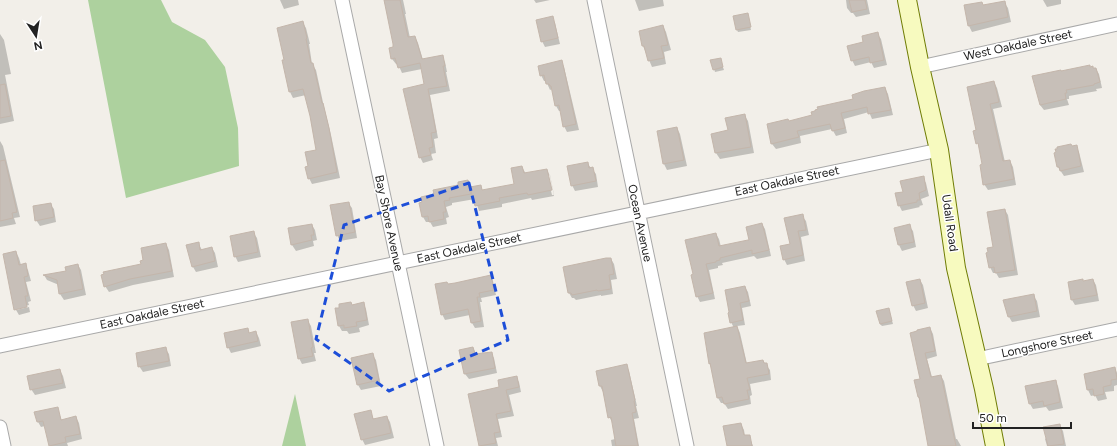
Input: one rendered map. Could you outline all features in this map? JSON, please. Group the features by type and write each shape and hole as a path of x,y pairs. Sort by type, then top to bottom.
{"street":[{"name":"Bay Shore Avenue","path":"342,0 437,446"},
{"name":"Ocean Avenue","path":"594,0 686,446"},
{"name":"Udall Road","path":"907,0 920,67 939,150 956,268 995,446"},
{"name":"West Oakdale Street","path":"920,67 1117,24"},
{"name":"East Oakdale Street","path":"0,346 939,150"},
{"name":"Longshore Street","path":"977,359 1117,329"},
{"path":"0,427 4,446"}],"highlighted area":[{"path":"469,183 508,340 389,391 316,339 344,225"}],"green space":[{"path":"88,0 161,0 172,22 205,40 225,67 238,128 239,166 126,198"},
{"path":"295,394 306,446 282,446"}],"building":[{"path":"384,0 400,0 408,37 415,36 422,59 443,55 445,66 443,66 447,86 428,89 436,132 431,133 433,147 429,148 431,155 419,158 403,89 424,84 420,63 398,68 395,58 391,59 389,48 393,47 393,44"},
{"path":"849,0 865,0 867,9 852,12"},
{"path":"1005,1 1008,17 968,26 964,5 982,2 983,5"},
{"path":"748,13 751,27 736,30 733,16"},
{"path":"553,16 558,38 541,42 536,20"},
{"path":"303,21 311,63 313,63 329,128 337,172 308,179 305,167 308,166 305,152 316,150 310,116 303,89 289,92 277,28"},
{"path":"663,25 668,45 661,46 664,58 648,61 644,46 642,46 639,31"},
{"path":"878,32 884,60 870,63 869,57 851,61 847,46 863,42 862,36"},
{"path":"721,58 723,67 713,70 710,60"},
{"path":"562,60 576,124 563,127 559,105 555,106 551,86 546,84 544,75 540,76 538,66"},
{"path":"1090,65 1090,67 1093,66 1093,68 1096,68 1100,82 1094,85 1066,90 1066,99 1040,105 1032,76"},
{"path":"994,81 999,102 990,104 1003,161 1010,160 1014,179 983,185 980,165 982,164 978,143 976,144 973,131 976,130 967,87"},
{"path":"5,84 11,116 0,118 0,85"},
{"path":"885,87 891,110 868,114 867,107 841,113 845,128 832,131 830,124 797,131 799,137 771,144 767,124 788,119 789,121 812,115 811,112 818,109 817,107 853,99 852,95"},
{"path":"745,114 751,147 715,153 711,134 728,130 725,118"},
{"path":"677,127 684,160 663,164 657,131"},
{"path":"1071,144 1072,146 1077,145 1081,166 1060,171 1059,167 1057,167 1054,153 1056,152 1055,149 1057,149 1057,147"},
{"path":"5,160 17,212 12,213 13,218 0,221 0,161"},
{"path":"588,162 589,168 593,167 596,181 571,186 567,166"},
{"path":"522,166 524,173 547,169 552,190 528,195 527,193 499,198 500,201 475,206 470,187 481,185 482,190 514,184 511,168"},
{"path":"924,176 926,190 919,193 920,200 898,206 895,193 903,192 900,181"},
{"path":"468,180 471,194 449,198 450,200 444,201 446,212 443,212 444,219 429,222 428,216 422,217 419,203 422,202 421,197 434,194 433,190 458,185 458,182"},
{"path":"349,202 355,232 336,236 330,205"},
{"path":"51,203 54,217 35,221 33,206"},
{"path":"1005,209 1015,270 995,273 994,267 989,268 986,253 988,252 987,248 993,247 987,212"},
{"path":"803,214 806,230 798,231 803,255 783,260 780,246 790,244 784,218"},
{"path":"762,223 769,250 752,254 752,250 720,258 720,260 716,262 706,264 713,293 696,297 691,275 693,274 685,240 716,233 719,246 749,240 746,227"},
{"path":"312,224 314,235 311,235 312,240 291,245 288,228"},
{"path":"910,224 914,242 898,245 894,228"},
{"path":"254,231 258,252 234,257 230,236"},
{"path":"199,242 200,250 212,247 215,261 192,267 186,245"},
{"path":"166,243 172,271 130,279 104,287 101,275 104,274 103,272 141,264 140,261 143,260 141,248"},
{"path":"16,251 19,265 26,263 28,276 24,277 28,296 25,296 27,307 14,310 3,254"},
{"path":"611,258 614,274 609,275 611,289 572,295 571,293 568,293 563,267"},
{"path":"78,264 83,289 59,294 57,280 43,275 66,271 65,267"},
{"path":"491,275 494,290 479,293 480,297 477,297 481,321 471,323 468,309 441,315 435,284 447,282 448,284 455,283"},
{"path":"920,279 925,303 912,306 906,282"},
{"path":"1083,279 1083,281 1093,279 1097,295 1071,300 1068,282"},
{"path":"745,286 749,301 740,303 743,320 730,323 725,290"},
{"path":"1034,294 1037,311 1008,317 1003,300"},
{"path":"351,302 352,305 364,302 367,320 356,322 357,326 344,328 344,325 338,326 335,308 339,308 339,304"},
{"path":"889,308 892,321 880,324 876,311"},
{"path":"308,319 313,347 311,348 313,356 298,359 291,322"},
{"path":"737,326 746,363 763,360 764,363 767,363 769,374 747,378 750,390 747,390 749,399 724,404 722,397 717,398 704,333"},
{"path":"930,327 935,351 925,353 931,377 941,375 956,446 928,446 919,397 914,380 920,379 910,333"},
{"path":"248,328 249,333 256,331 258,341 227,348 224,333"},
{"path":"166,347 169,361 138,367 136,353"},
{"path":"473,347 475,354 492,352 495,368 464,374 459,350"},
{"path":"373,353 379,380 357,385 351,358"},
{"path":"627,364 635,400 636,412 632,413 638,446 616,446 611,417 608,418 602,386 599,386 596,371"},
{"path":"1115,367 1117,379 1111,380 1111,385 1103,387 1104,394 1094,396 1093,389 1087,390 1084,374"},
{"path":"60,369 63,383 30,390 27,376"},
{"path":"517,376 519,387 506,390 511,411 496,414 500,432 494,433 496,443 479,446 468,394 499,387 498,380"},
{"path":"1056,380 1060,402 1044,406 1043,401 1029,404 1025,386"},
{"path":"58,407 61,420 76,416 80,434 65,437 66,442 49,446 43,421 37,422 34,412"},
{"path":"371,410 373,419 387,416 391,433 361,440 354,414"},
{"path":"741,423 744,435 750,435 752,446 727,446 723,426"},
{"path":"1060,424 1064,444 1048,446 1043,427"}]}
